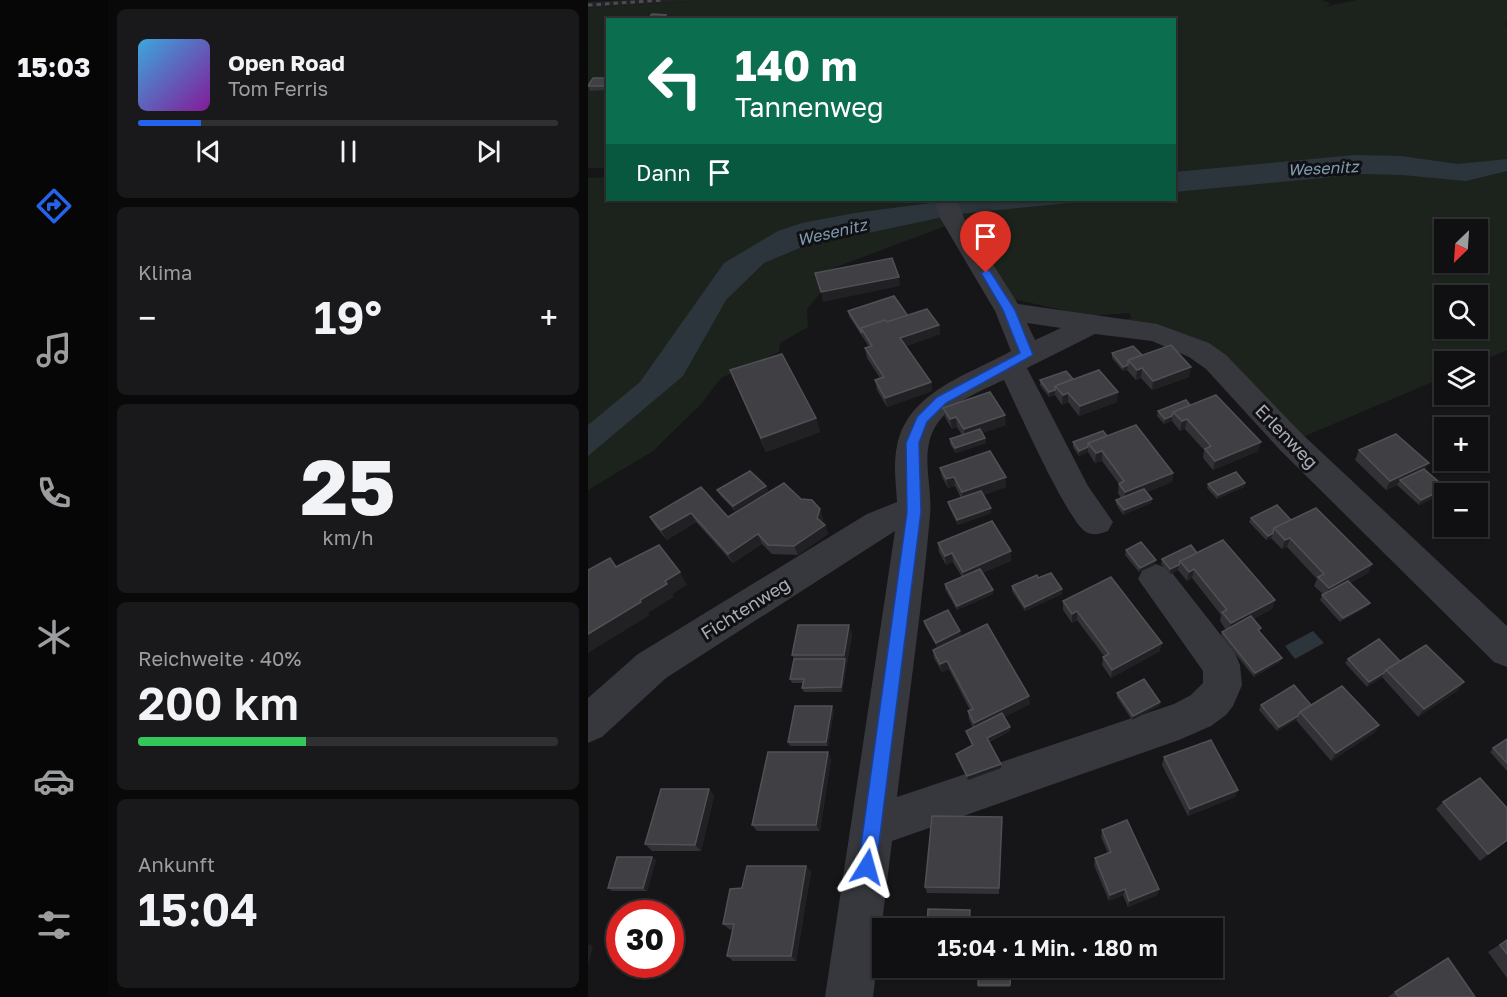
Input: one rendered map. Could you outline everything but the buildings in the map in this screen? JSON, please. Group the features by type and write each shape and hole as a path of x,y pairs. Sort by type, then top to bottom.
{"street":[{"path":"949,209 1009,310 1019,360 1076,495 1096,522"},
{"name":"Erlenweg","path":"1009,310 1092,325 1157,333 1199,350 1216,362 1295,446 1507,650"},
{"path":"849,997 914,512 913,443 922,420 942,400 1092,325"},
{"name":"Fichtenweg","path":"588,724 652,666 879,523 893,516 914,512"},
{"path":"873,824 895,819 1117,744 1197,713 1212,702 1221,691 1225,679 1221,665 1156,579"}],"shaded area":[{"path":"703,0 588,8 588,2"},
{"path":"703,0 1322,0 1331,4 1323,7 1357,0 1507,0 1507,22 1505,24 1507,26 1507,350 1488,359 1488,351 1434,351 1434,381 1291,442 1199,350 1092,325 1132,318 1129,313 1089,316 1013,299 948,225 815,275 822,291 807,309 808,327 780,343 779,352 721,378 701,404 653,451 588,490 588,178 606,177 606,201 1076,201 1067,203 1176,201 1176,192 1228,187 1176,189 1176,18 606,18 606,168 588,168 588,8"}],"water":[{"name":"Wesenitz","path":"1354,155 1401,156 1458,164 1507,159 1507,171 1466,181 1363,174 1176,192 1176,172"},
{"path":"953,201 1089,201 959,214"},
{"name":"Wesenitz","path":"938,202 943,217 802,247 764,263 726,300 683,376 588,456 588,425 640,382 724,263 778,231 802,223"},
{"path":"1313,631 1324,643 1295,659 1285,646"}],"railway":[{"path":"588,5 664,0"}],"route":[{"path":"867,867 914,512 913,443 922,420 942,400 1027,355 1009,310 986,273"}]}
